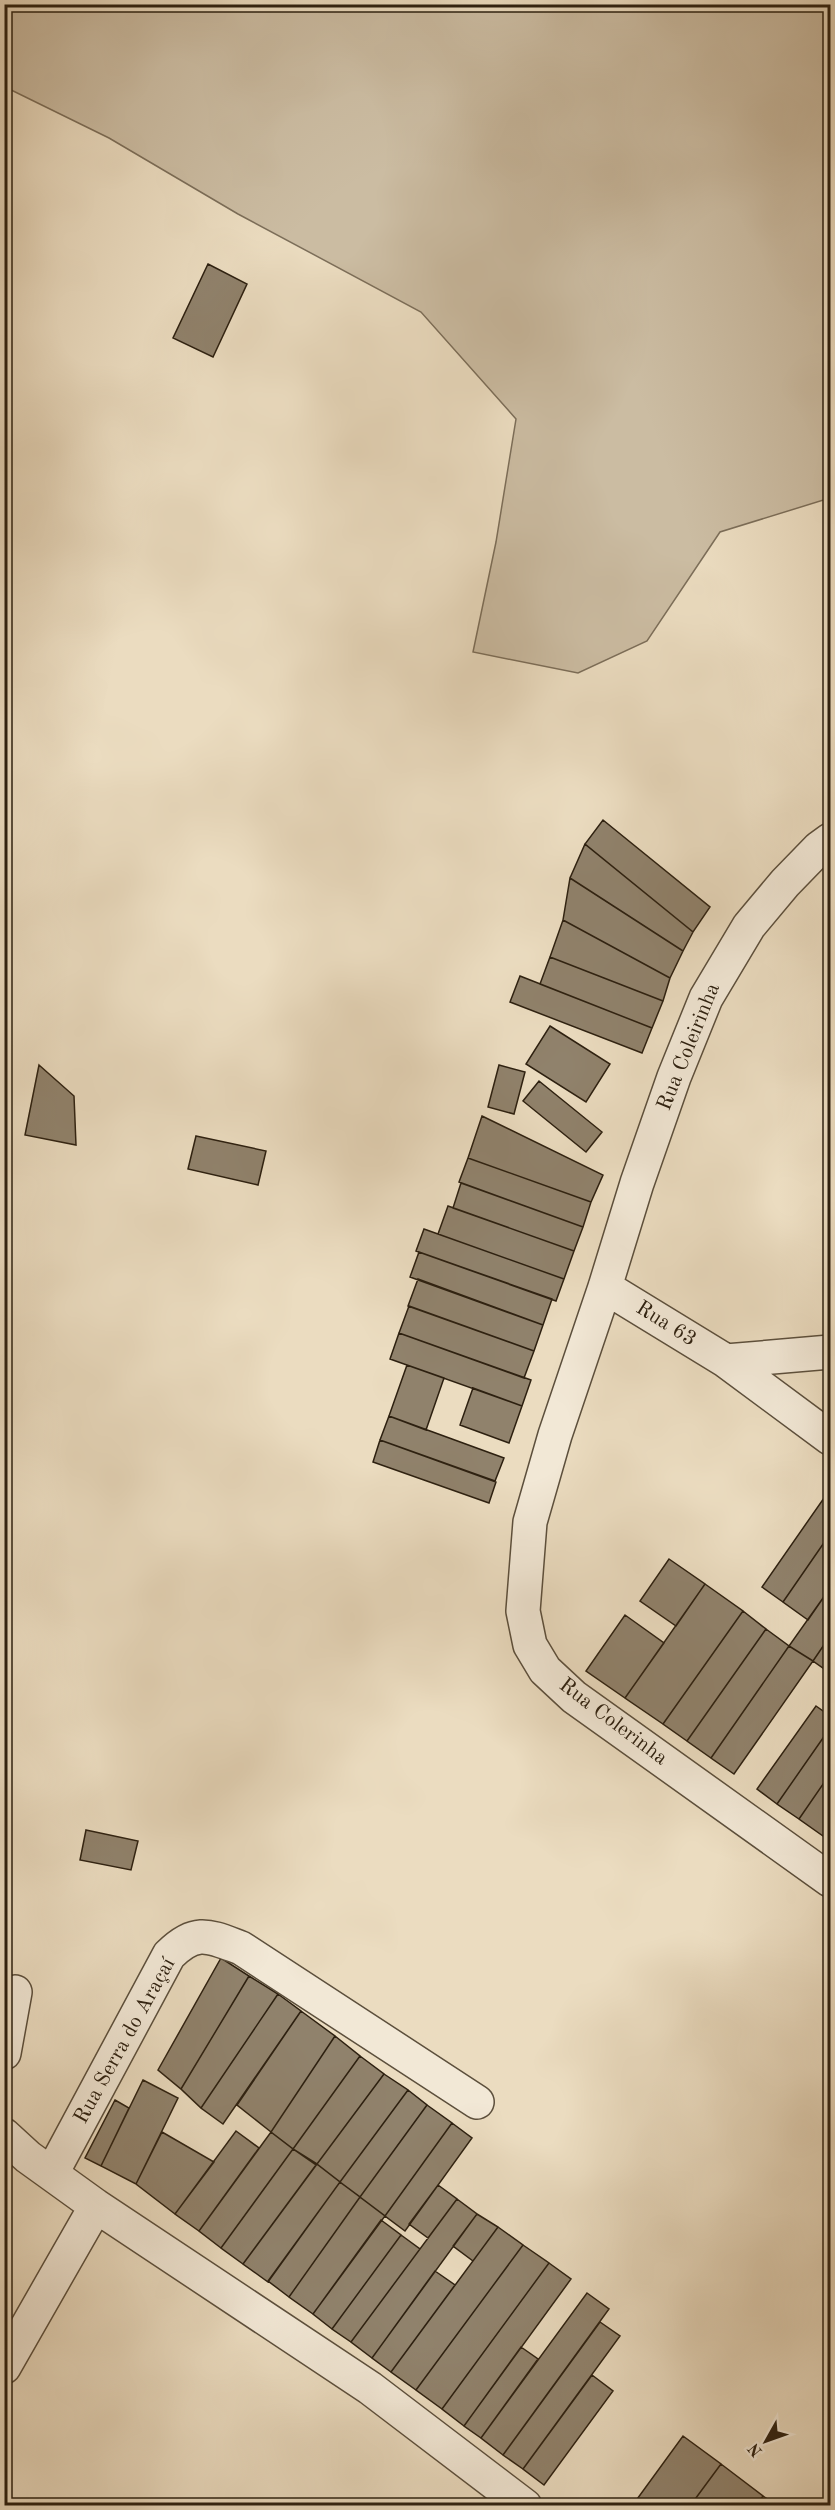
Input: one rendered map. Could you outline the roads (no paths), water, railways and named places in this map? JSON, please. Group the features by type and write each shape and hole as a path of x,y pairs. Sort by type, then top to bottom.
{"street":[{"name":"Rua Coleirinha","path":"605,1287 637,1183 674,1077 706,998 749,926 785,883 819,848 831,840"},
{"name":"Rua 63","path":"605,1287 726,1361 831,1438"},
{"name":"Rua Colerinha","path":"605,1287 555,1435 530,1522 523,1611 530,1645 545,1670 574,1697 831,1880"},
{"path":"726,1361 831,1352"},
{"name":"Rua Serra do Araçaí","path":"52,2173 170,1956 185,1942 196,1936 210,1936 241,1948 477,2102"},
{"path":"4,2053 15,1992"},
{"path":"4,2135 14,2146 96,2206 370,2388 525,2505"},
{"path":"4,2367 96,2206"}]}
